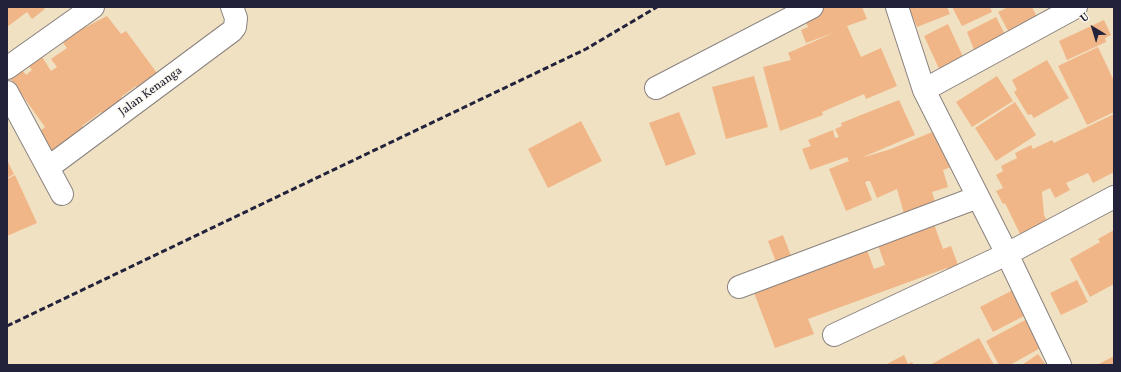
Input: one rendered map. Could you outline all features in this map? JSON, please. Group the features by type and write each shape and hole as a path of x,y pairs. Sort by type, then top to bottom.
{"street":[{"path":"7,68 93,7"},
{"name":"Jalan Kenanga","path":"49,167 201,56 232,31 235,26 236,18 232,7"},
{"path":"656,88 812,7"},
{"path":"897,7 924,90 1007,254 1060,365"},
{"path":"924,90 1076,7"},
{"path":"7,92 49,167 62,194"},
{"path":"739,287 978,197"},
{"path":"834,335 1007,254 1114,197"}],"building":[{"path":"7,7 43,7 45,9 32,19 27,12 7,27"},
{"path":"825,7 862,7 867,19 847,26 861,57 881,48 897,86 866,99 864,94 822,112 823,115 780,131 763,67 791,60 788,53 833,33 806,43 801,30 808,27 803,16"},
{"path":"947,7 950,14 917,27 909,8"},
{"path":"952,7 990,7 992,12 962,26"},
{"path":"1008,7 1032,7 1040,23 1012,38 998,12"},
{"path":"107,16 121,34 126,31 157,73 138,89 136,86 121,97 124,101 103,115 101,112 82,126 84,128 52,151 39,132 45,127 7,74 19,66 26,75 32,70 26,62 39,52 51,71 57,67 51,59 67,48 60,39 82,26 84,28"},
{"path":"996,17 1008,40 976,55 967,32"},
{"path":"1104,20 1111,35 1105,38 1106,42 1067,60 1059,41"},
{"path":"948,24 965,61 941,73 924,36"},
{"path":"1098,47 1114,81 1114,112 1087,125 1058,66"},
{"path":"1047,60 1069,98 1034,118 1031,114 1028,115 1014,92 1017,90 1012,80"},
{"path":"754,76 768,127 726,139 712,87"},
{"path":"997,76 1013,101 972,127 956,102"},
{"path":"899,100 915,135 861,158 891,149 942,128 957,165 943,170 948,187 932,192 936,205 904,214 897,189 877,198 870,181 868,181 865,182 872,200 846,211 829,169 849,161 847,157 810,170 802,149 811,146 808,140 833,130 835,138 839,137 835,129 842,126 841,123"},
{"path":"1015,102 1036,135 996,161 975,128"},
{"path":"679,112 696,154 666,166 649,123"},
{"path":"1114,114 1114,172 1093,183 1088,173 1066,183 1070,190 1055,198 1050,188 1042,192 1044,215 1047,221 1020,234 1005,203 1003,204 996,191 1003,188 996,175 1003,171 1001,166 1017,158 1015,153 1031,145 1033,149 1052,140 1054,143"},
{"path":"581,121 602,161 548,188 528,149"},
{"path":"7,160 14,174 7,178"},
{"path":"15,175 37,223 7,236 7,179"},
{"path":"934,224 943,249 951,246 960,270 949,274 947,268 808,319 814,334 775,348 753,290 864,242 874,269 885,265 878,245"},
{"path":"1114,230 1114,284 1090,297 1070,259 1100,242 1098,239"},
{"path":"783,235 791,256 776,262 768,241"},
{"path":"1077,280 1088,302 1061,315 1050,293"},
{"path":"1013,290 1026,315 993,332 980,307"},
{"path":"1029,318 1044,346 1010,365 999,365 986,341"},
{"path":"979,338 994,365 930,365"},
{"path":"1038,354 1046,365 1022,365"},
{"path":"904,355 908,364 912,362 914,365 885,365"},
{"path":"1114,356 1114,365 1097,365"}],"railway":[{"path":"7,326 586,49 657,7"}]}
